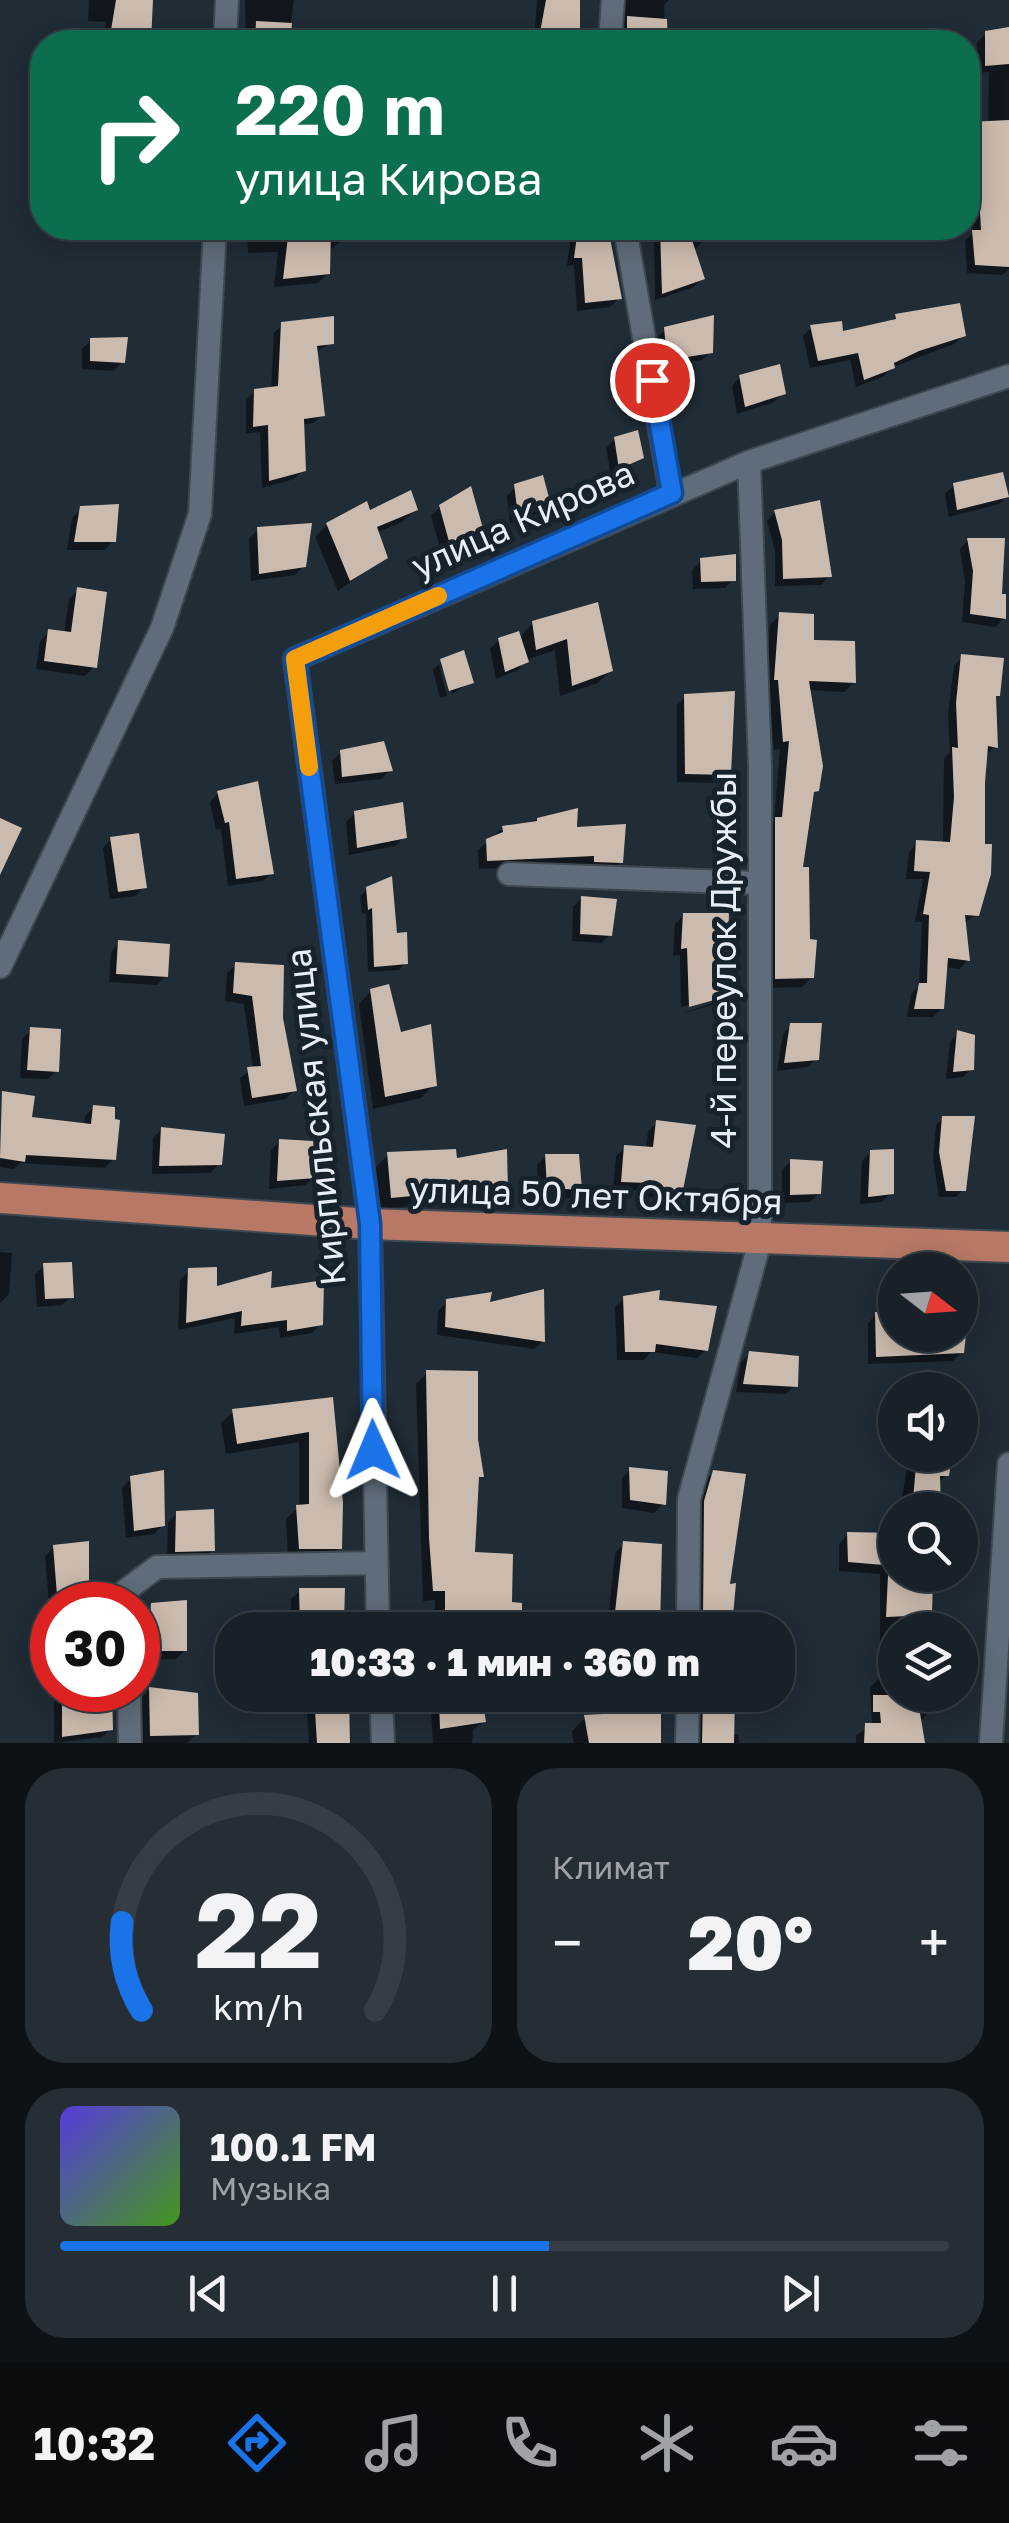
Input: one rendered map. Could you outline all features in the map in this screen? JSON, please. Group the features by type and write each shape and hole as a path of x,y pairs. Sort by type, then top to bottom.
{"main road":[{"name":"улица 50 лет Октября","path":"0,1198 370,1224 1009,1247"}],"street":[{"path":"225,30 227,0"},
{"path":"611,30 613,0"},
{"path":"0,967 162,628 200,514 214,240"},
{"path":"627,240 672,493"},
{"name":"улица Кирова","path":"295,659 749,462 1009,376"},
{"name":"4-й переулок Дружбы","path":"688,1612 689,1499 760,1241 760,766 749,462"},
{"name":"Кирпильская улица","path":"295,659 370,1224 377,1612"},
{"path":"509,874 757,883"},
{"path":"991,1743 1002,1662 1009,1464"},
{"path":"138,1582 157,1567 375,1563"},
{"path":"129,1712 130,1743"},
{"path":"381,1712 383,1743"},
{"path":"687,1743 688,1712"}],"building":[{"path":"116,0 153,0 152,30 111,30"},
{"path":"546,0 580,0 580,30 540,30"},
{"path":"627,16 667,19 667,30 627,30"},
{"path":"256,21 292,23 292,30 256,30"},
{"path":"1009,27 1009,64 985,66 985,31"},
{"path":"1009,120 1009,267 975,265 973,240 980,240 981,230 980,121"},
{"path":"288,240 331,240 330,274 283,279"},
{"path":"576,240 610,240 622,299 585,303 582,258 574,258"},
{"path":"660,240 692,240 705,279 662,294"},
{"path":"960,303 966,336 919,351 894,363 895,368 864,380 858,353 818,361 810,325 842,321 843,331 896,319 895,314"},
{"path":"714,315 713,353 667,360 664,327"},
{"path":"334,316 334,344 317,346 325,416 304,419 306,471 269,481 268,425 253,427 254,389 278,386 281,322"},
{"path":"128,337 125,363 90,361 90,338"},
{"path":"780,364 786,394 745,407 739,375"},
{"path":"638,430 644,458 619,469 614,437"},
{"path":"1003,472 1009,497 957,510 953,483"},
{"path":"543,475 551,505 518,516 514,484"},
{"path":"471,486 486,539 453,556 439,505"},
{"path":"411,490 418,510 377,527 388,558 350,581 326,523 367,501 370,510"},
{"path":"820,500 832,577 783,579 782,540 774,510"},
{"path":"119,504 116,542 74,542 80,506"},
{"path":"312,523 306,567 259,574 257,527"},
{"path":"967,538 1005,538 1002,594 1006,594 1006,619 970,614 973,571"},
{"path":"736,554 736,581 701,582 700,558"},
{"path":"77,587 107,592 97,668 44,661 48,629 71,632"},
{"path":"598,602 613,671 572,686 567,639 536,650 532,621"},
{"path":"779,612 814,614 814,640 855,641 856,683 809,681 823,766 819,791 814,792 803,867 809,867 810,939 817,940 814,978 775,979 775,817 782,817 789,741 783,742 778,680 774,680"},
{"path":"519,631 529,662 505,672 498,638"},
{"path":"464,650 474,683 449,691 440,659"},
{"path":"961,654 1004,658 1000,696 996,696 998,748 988,746 985,783 985,844 992,844 991,874 979,916 965,915 970,961 948,958 944,1009 914,1009 919,983 927,983 929,915 923,914 930,872 914,871 916,840 950,842 954,797 952,747 958,748 956,703"},
{"path":"735,691 731,775 685,774 684,694"},
{"path":"384,741 393,771 342,777 340,750"},
{"path":"258,781 274,874 236,879 229,822 225,823 217,791"},
{"path":"403,802 407,838 357,848 354,811"},
{"path":"578,808 577,827 626,824 623,863 594,862 594,856 487,861 486,839 503,832 502,826 537,821"},
{"path":"0,818 22,828 0,875"},
{"path":"139,833 147,888 118,892 110,837"},
{"path":"392,876 397,933 407,932 408,964 374,967 372,908 368,910 366,887"},
{"path":"581,896 617,899 612,936 580,934"},
{"path":"683,913 729,913 728,942 713,944 725,997 689,1007 687,948 681,949"},
{"path":"118,940 170,944 168,977 116,974"},
{"path":"235,962 284,965 283,1018 297,1091 252,1098 247,1067 261,1066 252,996 233,993"},
{"path":"389,984 401,1032 431,1024 437,1086 385,1097 370,989"},
{"path":"790,1023 822,1023 819,1060 784,1063"},
{"path":"30,1027 61,1029 59,1072 27,1070"},
{"path":"957,1030 975,1035 974,1070 953,1072"},
{"path":"2,1091 35,1096 32,1117 91,1124 93,1105 115,1107 115,1119 120,1120 116,1160 26,1155 25,1162 0,1158"},
{"path":"942,1116 975,1116 966,1191 946,1191 939,1152"},
{"path":"656,1120 696,1125 683,1190 648,1190 649,1183 621,1182 624,1145 653,1147"},
{"path":"161,1127 225,1134 222,1165 159,1166"},
{"path":"279,1139 313,1141 316,1178 277,1181"},
{"path":"456,1149 457,1158 507,1149 508,1192 483,1195 483,1189 391,1198 387,1152"},
{"path":"894,1149 894,1194 868,1197 870,1150"},
{"path":"545,1154 579,1154 582,1190 547,1188"},
{"path":"790,1159 823,1161 821,1194 790,1195"},
{"path":"72,1262 74,1298 45,1299 43,1263"},
{"path":"217,1267 217,1286 272,1271 271,1288 324,1280 323,1325 287,1331 287,1320 241,1326 242,1311 186,1323 188,1268"},
{"path":"544,1289 545,1342 445,1327 446,1299 492,1292 490,1302"},
{"path":"660,1290 659,1300 717,1306 708,1351 656,1344 655,1352 625,1352 623,1296"},
{"path":"875,1312 878,1352 964,1352 964,1353 876,1357"},
{"path":"749,1351 799,1356 798,1387 743,1384"},
{"path":"426,1370 478,1371 478,1439 484,1477 479,1477 475,1552 513,1554 512,1602 522,1603 522,1612 445,1612 445,1591 433,1591"},
{"path":"333,1397 343,1503 342,1549 299,1549 296,1505 309,1504 309,1432 237,1444 232,1409"},
{"path":"629,1467 668,1471 666,1505 630,1500"},
{"path":"164,1470 165,1526 134,1531 130,1476"},
{"path":"713,1470 746,1474 730,1584 736,1583 733,1612 703,1612 704,1501"},
{"path":"915,1472 950,1472 949,1476 940,1476 940,1492 914,1492"},
{"path":"214,1509 215,1551 175,1552 176,1511"},
{"path":"847,1532 878,1533 878,1565 848,1562"},
{"path":"89,1541 89,1582 56,1582 53,1545"},
{"path":"623,1541 662,1544 660,1612 615,1612"},
{"path":"299,1588 345,1588 344,1612 300,1612"},
{"path":"887,1592 933,1592 932,1612 886,1612"},
{"path":"187,1600 187,1651 160,1651 160,1602"},
{"path":"160,1688 198,1693 199,1735 150,1736 150,1712 160,1712"},
{"path":"873,1695 878,1695 878,1712 873,1712"},
{"path":"62,1712 113,1712 113,1730 62,1737"},
{"path":"315,1712 349,1712 350,1743 317,1743"},
{"path":"439,1712 485,1712 486,1722 440,1729"},
{"path":"661,1712 661,1743 589,1743 584,1715"},
{"path":"703,1712 735,1712 734,1743 702,1743"},
{"path":"880,1712 932,1712 920,1713 925,1743 864,1743 865,1723 881,1723"}],"slow traffic":[{"path":"309,767 295,659 438,596"}],"route":[{"path":"373,1450 370,1224 295,659 672,493 652,380"}]}
